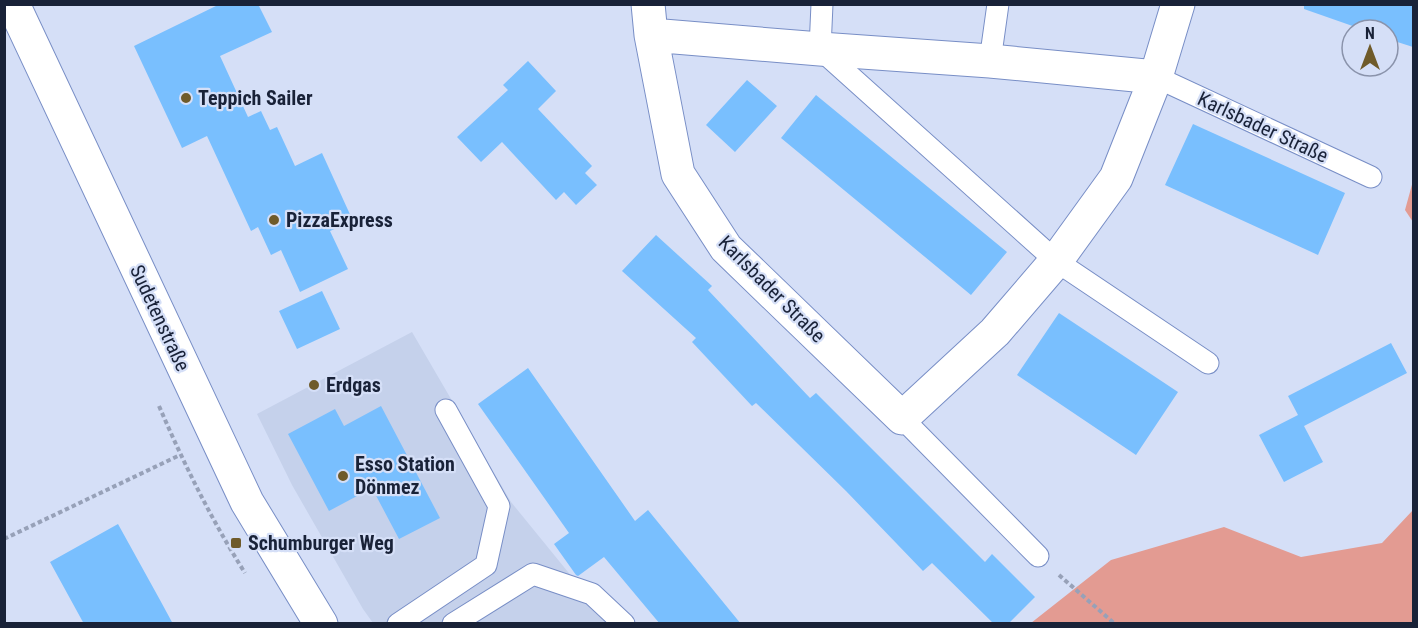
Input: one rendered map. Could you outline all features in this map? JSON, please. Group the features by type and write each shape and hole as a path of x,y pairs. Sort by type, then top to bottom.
{"street":[{"name":"Sudetenstraße","path":"13,4 247,502 321,624"},
{"path":"902,418 995,333 1056,261 1116,178 1156,77 1178,4"},
{"name":"Karlsbader Straße","path":"902,418 726,248 678,174 650,20 820,50 990,61 1156,77"}],"lane":[{"path":"822,4 820,50 1056,261 1208,363"},
{"path":"990,61 998,4"},
{"name":"Karlsbader Straße","path":"1156,77 1371,177"},
{"path":"398,624 486,565 493,536 499,506 446,410"},
{"name":"Karlsbader Straße","path":"902,418 1038,556"},
{"path":"453,624 533,574 592,594 624,624"}],"path":[{"path":"4,539 180,456 216,526"},
{"path":"1038,556 1115,624"}],"shaded area":[{"path":"1413,181 1413,222 1405,210"},
{"path":"412,332 511,502 590,599 614,623 373,623 363,609 292,485 257,414"},
{"path":"1413,510 1413,623 1031,623 1111,560 1224,527 1301,557 1382,543"}],"building":[{"path":"220,4 258,4 272,32 220,56 248,117 261,111 270,130 277,127 295,166 322,153 353,221 330,231 348,269 300,292 281,250 271,255 258,227 251,231 207,136 182,148 134,46"},
{"path":"1304,4 1413,4 1413,47 1400,43 1400,18 1340,18 1340,22 1304,9"},
{"path":"528,61 556,91 538,109 592,166 585,173 597,185 576,205 564,192 556,200 502,142 481,162 457,137 508,90 503,85"},
{"path":"747,80 777,106 735,152 706,125"},
{"path":"816,95 1007,252 971,295 781,138"},
{"path":"1193,124 1345,193 1318,255 1165,185"},
{"path":"656,235 712,286 708,290 810,398 816,393 985,562 992,554 1035,597 1008,624 994,624 932,563 923,571 756,403 752,406 692,342 696,338 622,271"},
{"path":"322,291 340,329 297,349 279,311"},
{"path":"1059,313 1178,392 1136,455 1017,375"},
{"path":"1391,343 1407,373 1304,426 1323,462 1284,482 1259,435 1298,415 1288,396"},
{"path":"528,368 635,521 648,510 741,624 660,624 604,557 578,576 576,575 554,544 569,533 478,404"},
{"path":"381,406 440,518 399,539 372,488 329,511 288,434 335,409 344,426"},
{"path":"118,524 173,624 84,624 50,562"}],"place":[{"name":"Teppich Sailer","path":"186,98"},
{"name":"PizzaExpress","path":"274,220"},
{"name":"Erdgas","path":"314,385"},
{"name":"Esso Station Dönmez","path":"343,476"},
{"name":"Schumburger Weg","path":"236,543"}]}
